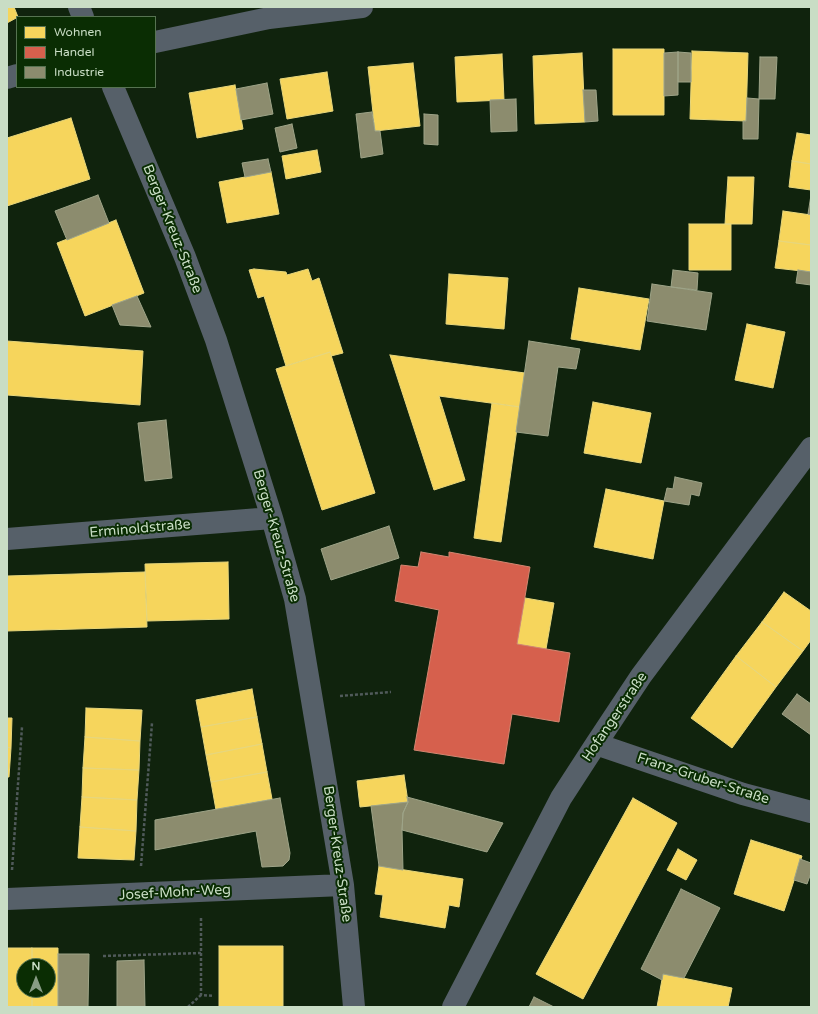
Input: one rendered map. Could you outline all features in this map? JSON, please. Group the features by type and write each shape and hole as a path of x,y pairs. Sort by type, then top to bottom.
{"street":[{"path":"78,7 82,16"},
{"path":"156,42 269,18 362,7"},
{"name":"Berger-Kreuz-Straße","path":"113,88 185,257 216,340 272,518 294,599 343,885 354,1007"},
{"name":"Hofangerstraße","path":"453,1007 561,798 641,676 811,448"},
{"name":"Erminoldstraße","path":"7,539 272,518"},
{"name":"Franz-Gruber-Straße","path":"596,744 743,794 811,812"},
{"name":"Josef-Mohr-Weg","path":"8,899 343,885"}],"path":[{"path":"344,695 391,692"},
{"path":"139,894 152,723"},
{"path":"8,899 22,727"},
{"path":"201,892 201,995"},
{"path":"103,956 201,953"},
{"path":"188,1007 201,995 214,996"}],"building: Wohnen":[{"path":"7,7 14,7 18,16 7,23"},
{"path":"613,49 664,49 664,115 613,115"},
{"path":"692,51 748,53 746,121 690,119"},
{"path":"582,53 585,122 535,124 533,56"},
{"path":"502,54 504,100 457,102 455,57"},
{"path":"413,63 420,126 375,131 368,67"},
{"path":"327,72 333,111 287,119 280,79"},
{"path":"235,85 243,129 197,138 189,93"},
{"path":"71,118 90,179 7,206 7,138"},
{"path":"797,133 811,135 811,164 792,161"},
{"path":"317,150 321,172 286,179 282,156"},
{"path":"792,161 811,164 811,190 789,187"},
{"path":"271,172 279,214 227,223 219,182"},
{"path":"728,177 754,177 752,224 725,224"},
{"path":"783,211 811,215 811,245 779,241"},
{"path":"116,220 144,293 85,316 57,243"},
{"path":"689,224 731,224 731,270 689,270"},
{"path":"779,241 811,245 811,272 775,268"},
{"path":"254,269 286,272 287,275 308,269 312,281 319,278 343,353 331,356 330,352 286,366 264,296 258,298 249,270"},
{"path":"449,274 508,278 504,329 446,324"},
{"path":"579,288 649,299 640,350 571,339"},
{"path":"747,324 785,332 773,388 735,380"},
{"path":"7,341 143,351 140,405 7,395"},
{"path":"330,352 375,493 322,510 276,369"},
{"path":"390,355 525,373 520,407 439,396 465,480 434,490"},
{"path":"593,402 651,413 641,463 584,453"},
{"path":"492,403 520,407 501,542 474,538"},
{"path":"606,489 664,501 653,559 594,547"},
{"path":"228,562 229,619 147,621 145,564"},
{"path":"145,572 147,627 7,631 7,576"},
{"path":"784,592 811,611 811,640 803,651 762,622"},
{"path":"525,598 554,603 546,649 517,644"},
{"path":"762,622 803,651 776,687 736,656"},
{"path":"736,656 776,687 732,748 691,718"},
{"path":"252,689 257,717 201,727 196,700"},
{"path":"86,708 142,710 140,741 85,737"},
{"path":"257,717 262,744 206,755 201,727"},
{"path":"7,718 12,718 11,748 7,747"},
{"path":"85,737 140,741 139,770 83,768"},
{"path":"262,744 267,772 211,782 206,755"},
{"path":"7,747 11,748 9,777 7,777"},
{"path":"83,768 139,770 137,800 82,797"},
{"path":"267,772 272,799 216,810 211,782"},
{"path":"404,775 408,802 360,807 357,781"},
{"path":"82,797 137,800 136,831 80,827"},
{"path":"633,798 677,823 583,999 536,974"},
{"path":"80,827 136,831 134,860 78,858"},
{"path":"751,840 802,856 784,911 734,894"},
{"path":"678,849 697,860 686,880 667,870"},
{"path":"379,866 463,879 459,907 449,905 445,928 380,917 383,895 375,894"},
{"path":"219,946 283,946 283,1007 219,1007"},
{"path":"7,948 32,948 32,958 16,958 16,998 32,998 32,1007 7,1007"},
{"path":"32,948 58,948 58,1007 32,1007 32,998 56,998 56,958 32,958"},
{"path":"663,974 732,988 728,1007 657,1007"}],"building: Handel":[{"path":"421,552 449,557 449,552 530,567 517,644 570,653 559,722 512,714 504,764 414,750 439,610 395,601 401,565 418,567"}],"building: Industrie":[{"path":"678,52 678,95 664,96 664,53"},
{"path":"678,52 691,53 691,82 678,82"},
{"path":"760,57 777,57 775,99 759,99"},
{"path":"267,83 273,114 241,120 236,89"},
{"path":"583,90 596,90 598,121 585,122"},
{"path":"747,98 759,99 758,139 743,139 743,121 746,121"},
{"path":"516,99 517,131 491,132 490,100"},
{"path":"372,112 375,131 380,131 383,154 361,158 356,114"},
{"path":"424,114 438,115 438,145 424,144"},
{"path":"292,124 297,148 280,152 275,128"},
{"path":"268,159 271,172 245,177 242,163"},
{"path":"98,195 109,223 67,240 55,211"},
{"path":"811,195 811,215 808,214"},
{"path":"673,270 698,273 697,290 671,287"},
{"path":"798,270 811,272 811,285 796,283"},
{"path":"652,284 712,293 706,330 647,321"},
{"path":"137,296 151,327 120,325 112,305"},
{"path":"529,341 580,349 576,369 558,367 548,436 516,432"},
{"path":"166,420 172,478 145,481 138,423"},
{"path":"675,477 702,483 699,496 691,494 689,505 664,501 667,488 673,489"},
{"path":"389,526 399,558 331,580 321,549"},
{"path":"797,694 811,704 811,735 782,714"},
{"path":"407,797 503,823 487,852 402,830 403,813 408,802"},
{"path":"280,798 290,853 289,860 283,866 262,867 256,831 155,850 155,820"},
{"path":"408,802 403,813 403,870 379,866 371,806"},
{"path":"800,859 811,863 811,873 807,884 794,880"},
{"path":"681,889 720,908 684,978 663,974 662,980 641,969"},
{"path":"58,954 89,954 88,1007 58,1007"},
{"path":"144,960 145,1007 117,1007 117,961"},
{"path":"534,997 554,1007 529,1007"}]}
